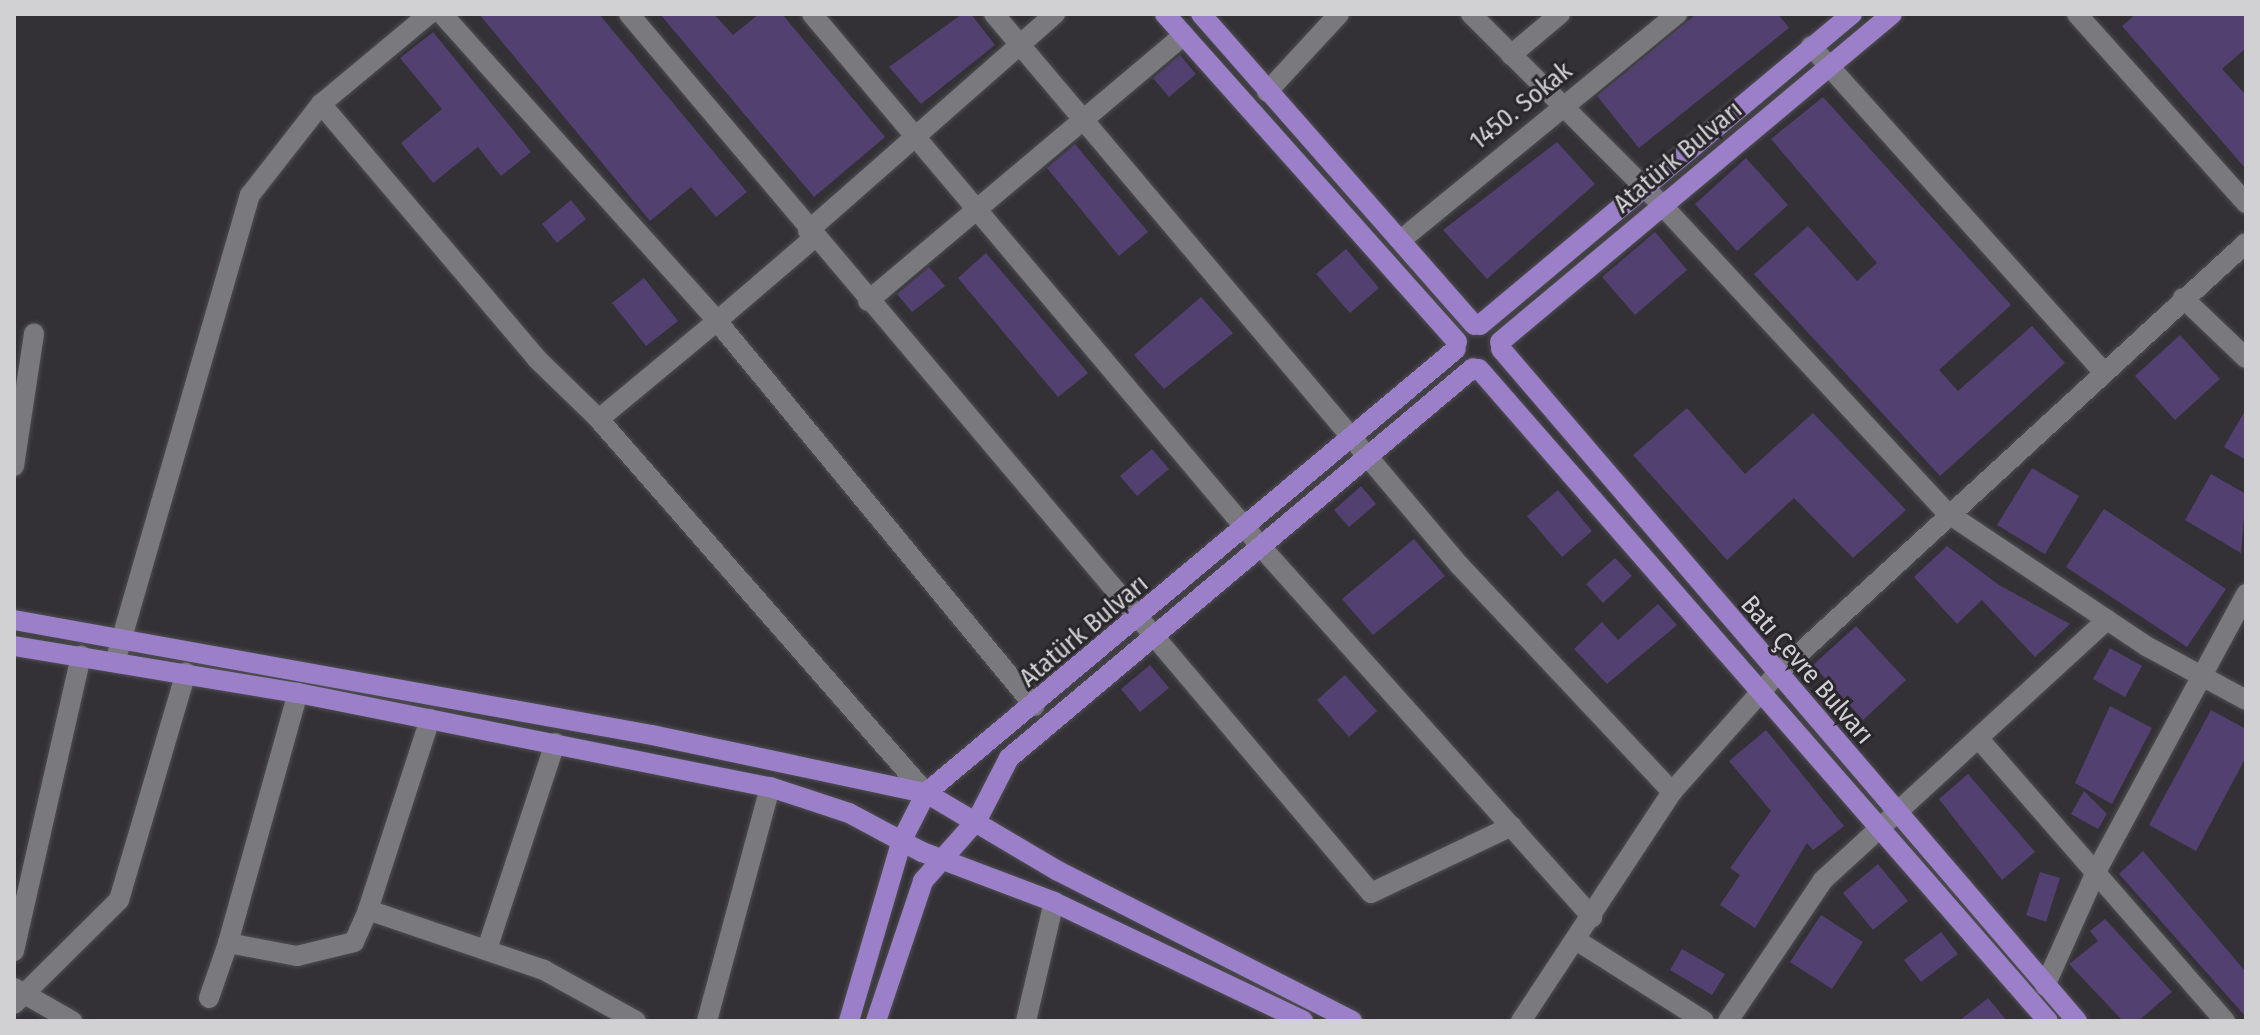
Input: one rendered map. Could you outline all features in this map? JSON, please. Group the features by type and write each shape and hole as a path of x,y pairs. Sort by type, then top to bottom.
{"main road":[{"name":"Batı Çevre Bulvarı","path":"1165,14 1476,369 1769,683 1896,813 2077,1021"},
{"name":"Batı Çevre Bulvarı","path":"1201,14 1267,92 1477,325 1501,346 1769,683 1878,827 2048,1021"},
{"name":"Atatürk Bulvarı","path":"876,1021 923,881 977,820 1009,758 1263,549 1476,369 1661,204 1892,14"},
{"name":"Atatürk Bulvarı","path":"849,1021 902,840 926,793 1138,621 1355,438 1477,325 1844,16"},
{"path":"14,620 122,637 926,793 977,820 1058,871 1352,1021"},
{"path":"14,646 298,693 770,787 849,813 902,840 1054,902 1303,1021"}],"street":[{"path":"115,662 250,195 321,104 429,14"},
{"path":"442,14 717,321 1034,706"},
{"path":"629,14 811,234 1371,893 1512,826"},
{"path":"812,14 1263,549 1592,917"},
{"path":"994,14 1460,566 1672,792"},
{"path":"599,419 717,321 915,137 1055,14"},
{"path":"1267,92 1339,14"},
{"path":"1471,14 1661,204 1946,512 2107,620 2246,700"},
{"path":"1511,55 1560,14"},
{"name":"1450. Sokak","path":"1401,240 1677,14"},
{"path":"2077,14 2246,203"},
{"path":"868,301 1184,35"},
{"path":"1811,46 2102,370"},
{"path":"321,104 537,359 599,419 926,793"},
{"path":"1521,1021 1672,792 1769,683 1946,512 2246,243"},
{"path":"2183,298 2246,358"},
{"path":"14,466 34,333"},
{"path":"2045,986 2097,870 2246,594"},
{"path":"1728,1021 1799,909 1878,827 1979,739 2107,620"},
{"path":"14,951 81,656"},
{"path":"72,1021 17,995 119,900 186,673"},
{"path":"209,998 228,943 298,693"},
{"path":"228,943 297,956 354,942 368,910 430,719"},
{"path":"1979,739 2097,870 2225,1021"},
{"path":"487,949 555,743"},
{"path":"707,1021 770,787"},
{"path":"1026,1021 1054,902"},
{"path":"368,910 544,970 636,1021"},
{"path":"1576,940 1704,1021"}],"building":[{"path":"479,14 599,14 747,192 716,217 691,187 650,221"},
{"path":"660,14 714,14 733,35 759,14 782,14 885,137 814,197"},
{"path":"962,14 971,14 995,45 921,104 889,67"},
{"path":"1696,14 1778,14 1789,28 1639,148 1597,96"},
{"path":"2136,14 2246,14 2246,48 2222,69 2246,95 2246,169 2122,26"},
{"path":"433,32 531,152 501,176 478,147 433,183 401,143 442,109 400,58"},
{"path":"1180,55 1196,74 1169,97 1153,78"},
{"path":"1823,97 2011,305 1939,370 1958,391 2032,326 2065,363 1940,476 1754,274 1808,226 1857,281 1877,263 1771,139"},
{"path":"1557,142 1595,184 1487,279 1443,230"},
{"path":"1075,144 1148,232 1119,256 1047,168"},
{"path":"1746,158 1788,205 1737,251 1695,204"},
{"path":"571,200 586,219 557,243 542,224"},
{"path":"1655,232 1687,270 1635,315 1602,277"},
{"path":"1346,249 1379,288 1350,313 1316,274"},
{"path":"986,253 1088,373 1058,397 958,278"},
{"path":"929,267 945,286 912,312 897,294"},
{"path":"644,278 678,321 646,346 612,303"},
{"path":"1201,297 1233,333 1164,389 1134,355"},
{"path":"2180,335 2220,379 2175,420 2135,376"},
{"path":"1687,408 1745,474 1813,413 1906,510 1853,558 1794,498 1727,560 1633,455"},
{"path":"2246,409 2246,460 2224,447"},
{"path":"1152,449 1169,469 1137,496 1120,476"},
{"path":"2032,468 2079,496 2045,554 1997,525"},
{"path":"2211,474 2246,494 2241,553 2185,520"},
{"path":"1361,486 1376,504 1349,527 1334,510"},
{"path":"1558,490 1592,531 1562,557 1527,516"},
{"path":"2104,509 2226,589 2187,647 2066,567"},
{"path":"1414,539 1445,576 1373,635 1342,599"},
{"path":"1947,546 1999,585 2070,624 2035,657 1982,600 1957,624 1914,577"},
{"path":"1615,558 1632,576 1603,603 1586,584"},
{"path":"1658,604 1677,625 1607,684 1574,649 1602,622 1618,640"},
{"path":"1856,626 1906,680 1863,720 1813,665"},
{"path":"2110,648 2142,666 2125,697 2093,679"},
{"path":"1150,665 1169,688 1140,712 1121,689"},
{"path":"1345,675 1377,711 1349,737 1317,700"},
{"path":"2110,706 2152,728 2112,804 2075,783"},
{"path":"2211,710 2246,729 2246,757 2196,851 2149,825"},
{"path":"1766,730 1844,826 1813,850 1807,843 1755,928 1720,905 1740,875 1730,868 1771,811 1729,761"},
{"path":"1968,774 2035,852 2002,880 1939,799"},
{"path":"2084,791 2107,814 2098,829 2071,814"},
{"path":"2143,851 2246,972 2246,1017 2119,874"},
{"path":"1878,864 1908,901 1873,930 1843,893"},
{"path":"2040,872 2060,878 2046,922 2026,915"},
{"path":"1821,915 1863,942 1832,989 1790,962"},
{"path":"2105,919 2172,992 2138,1021 2123,1021 2069,964 2098,941 2090,931"},
{"path":"1941,932 1958,954 1921,982 1904,960"},
{"path":"1682,949 1725,974 1712,995 1670,970"},
{"path":"1988,998 2007,1021 1959,1021"}]}
